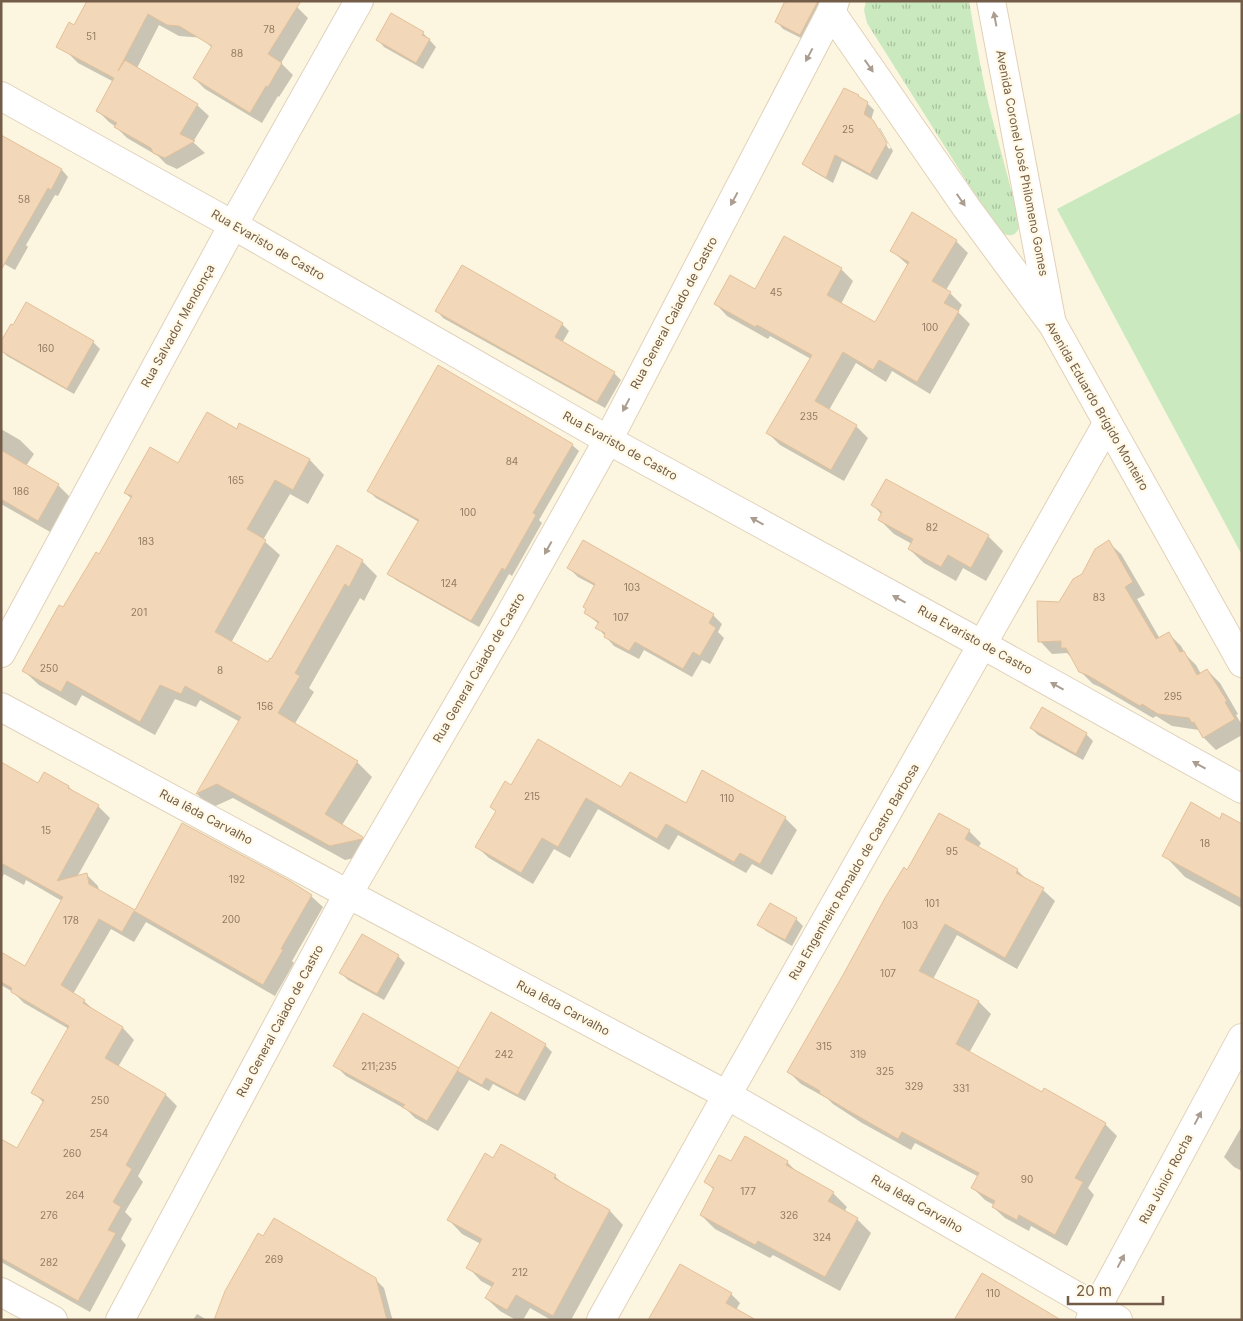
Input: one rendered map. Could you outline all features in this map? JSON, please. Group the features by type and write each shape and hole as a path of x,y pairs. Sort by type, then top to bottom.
{"street":[{"name":"Rua Salvador Mendonça","path":"1,653 233,225 359,1"},
{"name":"Avenida Coronel José Philomeno Gomes","path":"991,1 1052,325"},
{"name":"Avenida Eduardo Brígido Monteiro","path":"833,7 966,207 1052,325 1242,663"},
{"name":"Rua General Caiado de Castro","path":"120,1320 348,894 502,629 608,440 833,7"},
{"name":"Rua Evaristo de Castro","path":"1,96 233,225 608,440 1242,789"},
{"name":"Rua Engenheiro Ronaldo de Castro Barbosa","path":"601,1320 1107,424"},
{"name":"Rua Iêda Carvalho","path":"1,707 727,1095 1102,1316"},
{"name":"Rua Júnior Rocha","path":"1102,1316 1242,1038"},
{"path":"1,1292 53,1320"}],"green space":[{"path":"866,1 969,1 988,103 1019,215 1019,227 1015,234 1004,234 996,228 867,23 864,10"},
{"path":"1242,112 1242,555 1057,209"}],"building":[{"path":"87,1 301,1 268,54 282,63 250,113 193,78 212,46 179,26 167,25 148,14 118,71 125,60 198,104 180,134 195,141 165,158 153,153 151,148 114,127 117,123 96,111 114,78 56,47 69,22 74,25"},
{"path":"785,1 818,1 800,35 775,22"},
{"path":"391,13 424,32 422,35 430,39 416,63 376,40"},
{"path":"844,88 859,95 868,102 864,114 873,120 887,143 870,174 835,155 826,178 802,164"},
{"path":"1,135 62,169 51,190 48,188 1,270"},
{"path":"912,212 957,240 932,281 951,292 944,303 959,311 917,382 879,360 873,370 843,352 815,401 857,425 831,470 766,433 812,355 714,304 730,275 755,289 784,236 842,268 827,295 875,322 909,262 890,251"},
{"path":"462,265 563,323 555,337 615,372 597,402 435,311"},
{"path":"26,302 94,341 67,389 1,351 1,341"},
{"path":"438,365 573,444 533,513 536,515 505,570 502,568 471,621 387,574 419,520 367,491"},
{"path":"207,412 237,429 239,423 310,459 293,490 275,480 247,529 266,540 215,632 268,662 337,545 363,560 349,587 345,584 295,673 300,676 278,713 358,761 325,814 363,837 362,839 330,846 217,784 196,794 241,717 185,686 181,694 160,685 140,722 67,681 61,692 22,671 59,605 63,607 96,552 99,554 132,496 124,493 150,447 178,463"},
{"path":"1,450 59,484 38,521 1,499"},
{"path":"886,479 989,535 971,568 948,555 941,567 908,549 913,539 878,520 882,512 871,505"},
{"path":"583,540 714,614 709,623 716,628 700,656 693,652 683,669 635,642 629,651 604,637 605,633 595,628 599,622 584,613 586,609 583,607 595,584 567,568"},
{"path":"1109,540 1133,582 1125,587 1156,639 1169,632 1180,652 1184,651 1197,675 1207,669 1227,701 1225,702 1235,719 1203,738 1194,722 1192,723 1189,718 1158,714 1079,672 1066,648 1061,648 1061,641 1038,642 1037,601 1059,602 1073,579 1082,574 1095,549"},
{"path":"1042,707 1087,733 1076,754 1030,728"},
{"path":"538,739 621,787 630,772 686,803 702,770 786,817 760,864 740,853 734,862 666,824 657,839 586,798 558,847 542,838 521,873 475,847 496,811 490,807 505,781 511,785"},
{"path":"1,762 38,783 44,772 99,805 57,881 87,873 89,884 135,910 182,823 290,881 312,895 263,985 134,911 122,932 99,919 61,985 85,1000 83,1003 123,1027 105,1058 166,1094 126,1165 132,1169 113,1202 121,1207 108,1230 116,1233 78,1301 1,1258 1,1139 17,1148 44,1100 31,1093 69,1026 11,992 12,988 1,982 1,952 25,966 63,897 1,863"},
{"path":"1191,802 1220,819 1222,813 1242,824 1242,899 1162,856"},
{"path":"939,813 970,830 965,839 1018,869 1016,873 1044,888 1005,958 945,924 919,971 979,1001 956,1044 1042,1092 1044,1088 1106,1123 1075,1178 1083,1182 1055,1235 1019,1215 1017,1220 992,1207 995,1201 971,1188 979,1173 902,1132 898,1139 787,1072 885,898 904,867 907,870"},
{"path":"770,903 797,918 785,940 757,925"},
{"path":"362,934 399,955 377,994 339,973"},
{"path":"491,1012 546,1044 518,1095 486,1078 482,1085 457,1071"},
{"path":"363,1013 459,1068 427,1121 402,1107 405,1105 333,1066"},
{"path":"745,1136 788,1161 786,1165 834,1192 828,1201 858,1218 825,1277 758,1241 755,1245 700,1215 714,1188 704,1182 719,1155 731,1161"},
{"path":"501,1144 556,1175 554,1178 610,1210 553,1316 516,1295 507,1310 485,1298 494,1283 466,1268 482,1239 447,1220 485,1153 493,1158"},
{"path":"274,1218 376,1278 387,1320 214,1320 225,1291 258,1233 263,1236"},
{"path":"680,1264 732,1293 726,1303 756,1320 648,1320"},
{"path":"982,1273 1061,1320 954,1320"}]}
